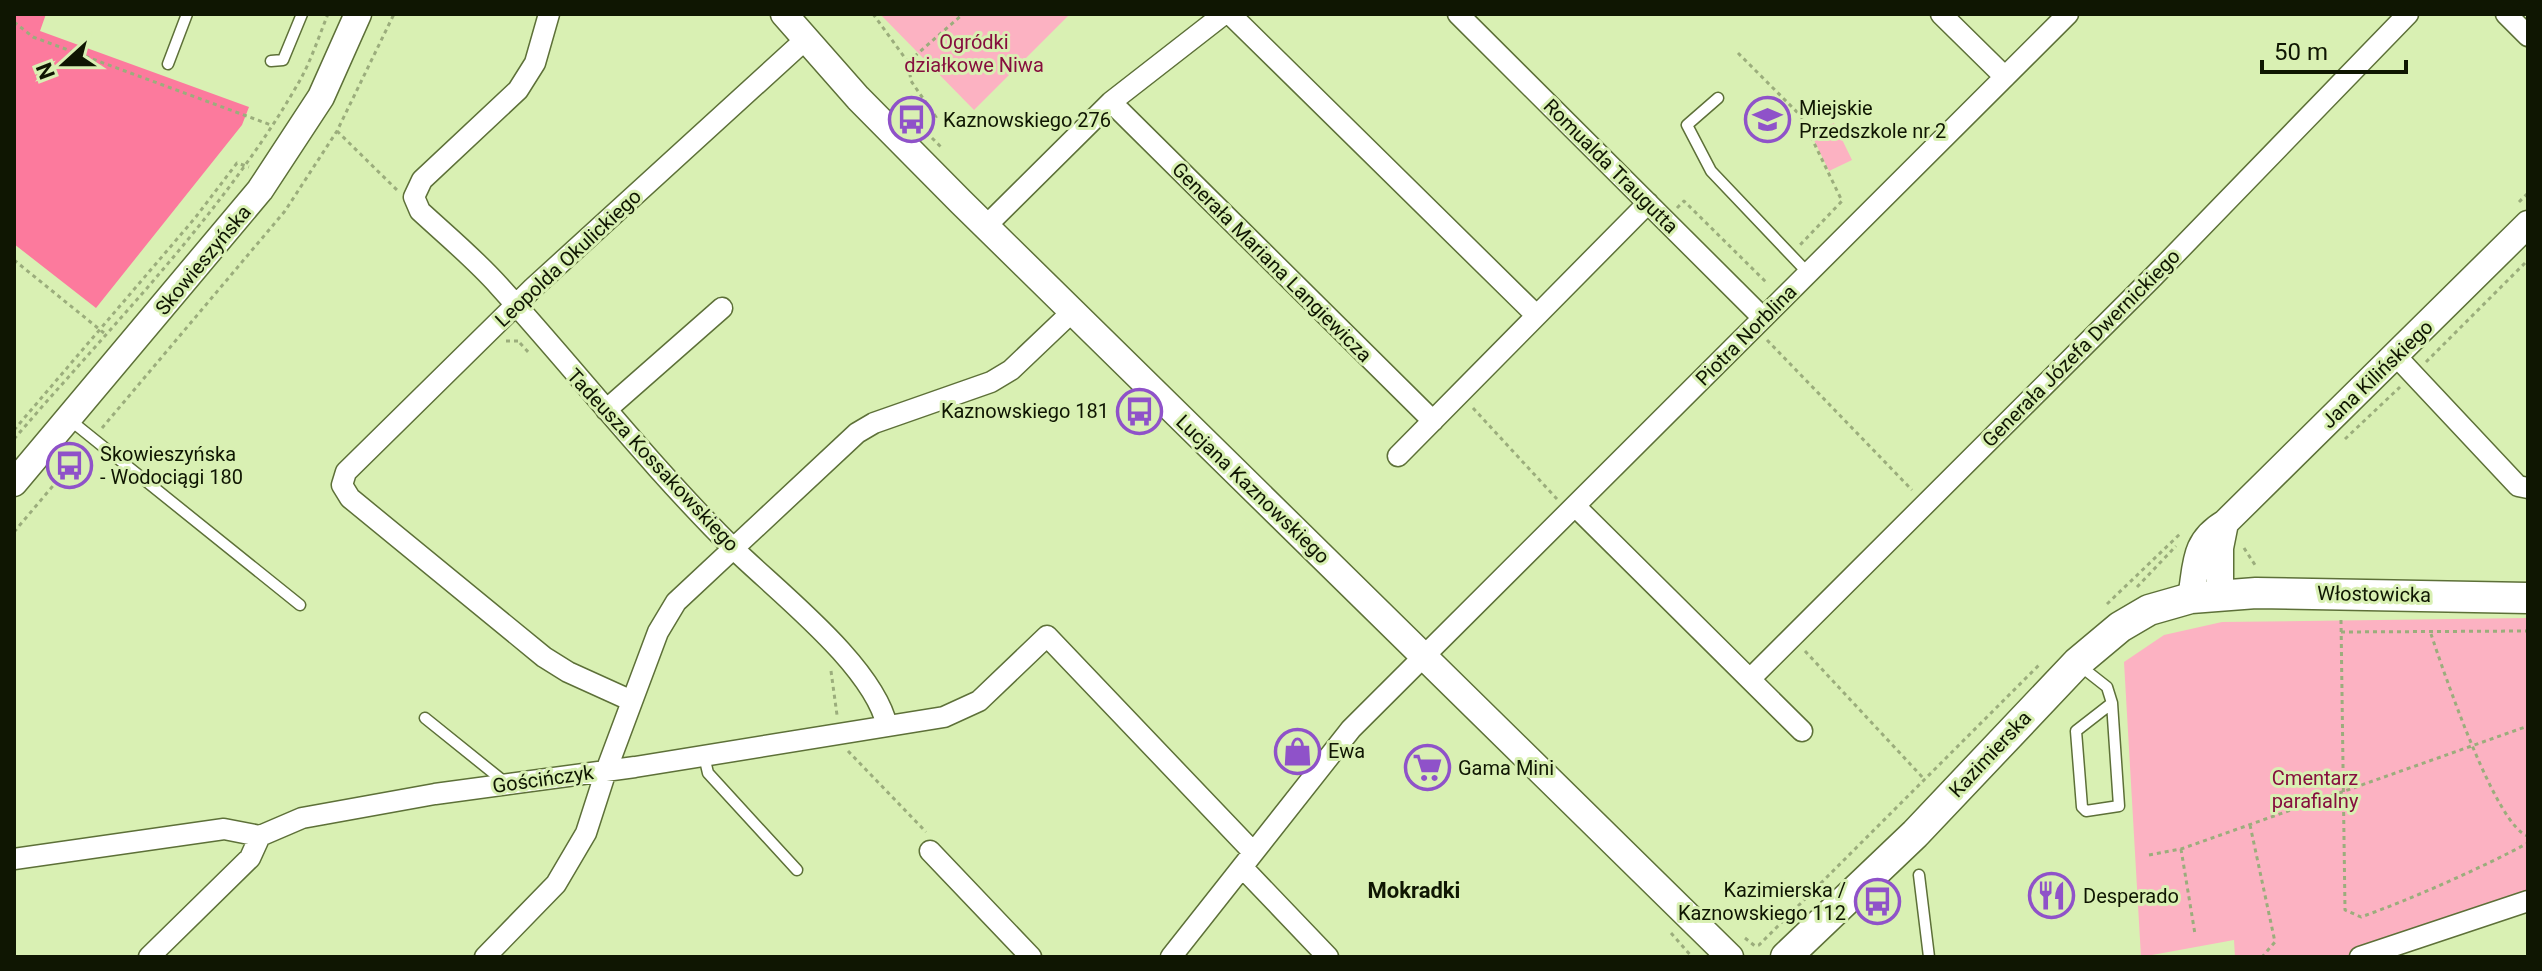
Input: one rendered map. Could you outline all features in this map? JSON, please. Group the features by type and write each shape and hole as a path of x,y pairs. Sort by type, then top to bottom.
{"main road":[{"name":"Włostowicka","path":"2205,596 2528,598"},
{"name":"Kazimierska","path":"1786,957 1915,834 2077,663 2120,627 2149,610 2205,596"}],"street":[{"name":"Tadeusza Kossakowskiego","path":"549,14 535,63 518,90 422,180 414,197 420,211 499,286 606,410 732,548 836,649 877,697 887,726"},
{"name":"Lucjana Kaznowskiego","path":"784,14 858,98 1424,657 1737,947"},
{"path":"986,226 1111,102 1227,14 1536,315"},
{"name":"Romualda Traugutta","path":"1458,14 1759,314"},
{"path":"1941,14 2005,77"},
{"name":"Piotra Norblina","path":"1171,957 1336,746 1568,504 1759,314 1808,273 2068,14"},
{"name":"Generała Józefa Dwernickiego","path":"1751,678 2237,192 2408,14"},
{"path":"2506,14 2528,36"},
{"name":"Skowieszyńska","path":"14,483 260,190 321,97 350,15"},
{"name":"Leopolda Okulickiego","path":"632,701 568,672 544,657 350,498 342,485 346,472 515,306 806,39"},
{"name":"Generała Mariana Langiewicza","path":"1111,102 1433,421"},
{"path":"1398,456 1648,203"},
{"name":"Jana Kilińskiego","path":"2205,596 2225,523 2404,366 2528,224"},
{"path":"606,410 722,308"},
{"path":"485,957 536,909 571,862 586,833 658,632 676,602 857,433 874,423 991,382 1011,370 1073,311"},
{"path":"2404,366 2518,486 2528,488"},
{"path":"1568,504 1751,678 1802,731"},
{"name":"Gościńczyk","path":"14,859 212,830 260,836 315,815 944,717 966,709 1047,636 1248,859"},
{"path":"149,957 250,858 260,836"},
{"path":"930,851 1031,957"},
{"path":"1248,859 1328,957"},
{"path":"2360,957 2528,901"}],"lane":[{"path":"168,64 187,14"},
{"path":"271,61 283,60 302,14"},
{"path":"1718,98 1687,125 1703,159 1808,273"},
{"path":"68,419 300,605"},
{"path":"2077,663 2107,687 2112,703 2119,806 2086,811 2082,807 2076,731 2112,703"},
{"path":"425,718 507,784"},
{"path":"704,756 708,773 797,870"},
{"path":"1919,875 1929,957"}],"path":[{"path":"14,439 201,221 301,80 328,14"},
{"path":"14,532 285,211 337,131 394,14"},
{"path":"873,14 908,62 911,81 936,117 925,131"},
{"path":"908,62 963,14"},
{"path":"14,430 237,163 248,168 277,127 315,61 350,15"},
{"path":"14,22 33,37 277,127"},
{"path":"1738,53 1801,116 1842,201 1791,254"},
{"path":"906,112 943,151"},
{"path":"1665,220 1684,201 1773,290 1759,314"},
{"path":"14,260 126,351"},
{"path":"2339,444 2404,366 2528,260"},
{"path":"506,341 520,343 535,329"},
{"path":"1759,348 1767,340 1925,504"},
{"path":"1460,394 1568,504"},
{"path":"2243,545 2257,568"},
{"path":"2329,617 2341,619 2345,910 2361,917 2501,859 2528,843"},
{"path":"2341,632 2431,634 2528,631"},
{"path":"2431,634 2495,799 2516,830 2528,836"},
{"path":"1792,638 1925,780"},
{"path":"836,649 829,655 842,745 926,833 930,851"},
{"path":"2149,855 2181,849 2528,726"},
{"path":"2250,823 2275,942 2262,957"},
{"path":"2181,849 2195,934"},
{"path":"1737,947 1755,946 1781,923"},
{"path":"1666,924 1692,957"}],"green space":[{"name":"Ogródki działkowe Niwa","path":"880,14 1070,14 974,110"},
{"path":"1834,123 1852,160 1829,171 1811,134"},
{"name":"Cmentarz parafialny","path":"2528,618 2528,898 2344,957 2235,957 2234,940 2141,957 2124,662 2164,635 2222,622"}],"shaded area":[{"path":"14,14 46,14 40,31 249,107 242,125 96,308 14,244"}],"place":[{"name":"Miejskie Przedszkole nr 2","path":"1768,119"},
{"name":"Kaznowskiego 276","path":"912,120"},
{"name":"Kaznowskiego 181","path":"1140,411"},
{"name":"Skowieszyńska - Wodociągi 180","path":"69,465"},
{"name":"Ewa","path":"1297,751"},
{"name":"Gama Mini","path":"1427,768"},
{"name":"Desperado","path":"2052,896"},
{"name":"Kazimierska / Kaznowskiego 112","path":"1877,902"}],"district":[{"name":"Mokradki","path":"1414,890"}]}
